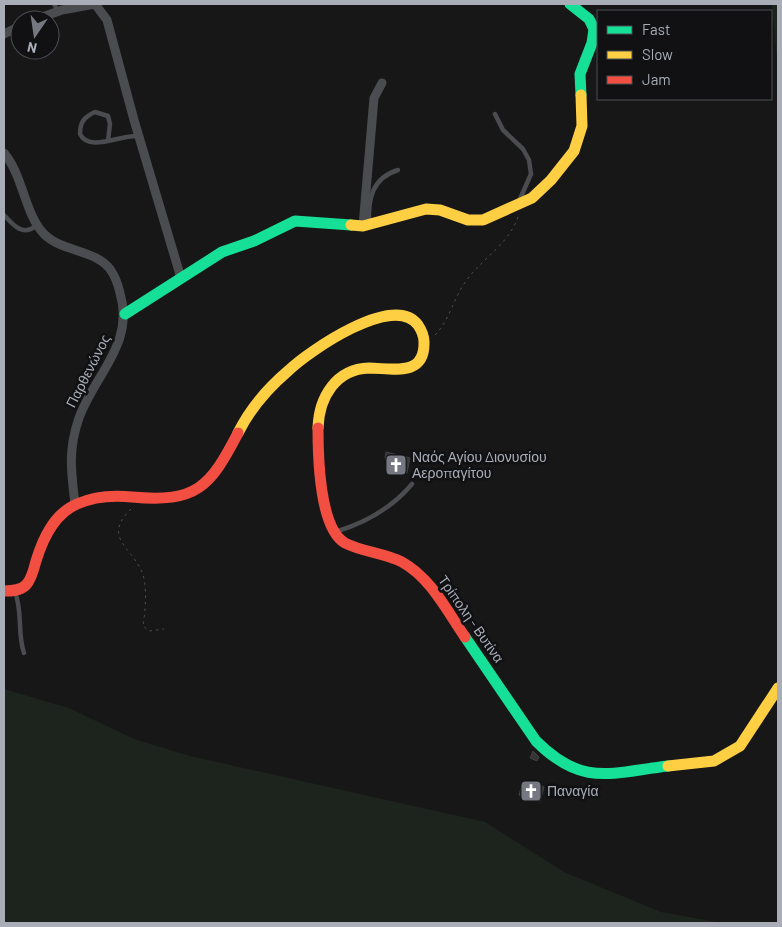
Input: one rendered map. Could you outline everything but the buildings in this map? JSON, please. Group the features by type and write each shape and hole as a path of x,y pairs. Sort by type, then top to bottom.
{"main road":[{"path":"125,314 222,252 254,241 295,221 366,225 426,209 440,210 468,220 483,220 521,204 551,180 574,151 579,140 583,111 580,74 592,43 594,29 589,19 570,4"},
{"path":"9,591 23,588 28,581 42,542 56,517 75,504 94,497 178,499 203,486 209,480 244,423 272,387 303,358 359,325 391,314 404,315 420,327 425,347 418,362 407,369 395,371 370,368 356,370 338,379 324,397 318,413 317,444 325,508 329,524 334,532"},
{"name":"Τρίπολη - Βυτίνα","path":"334,532 345,543 395,559 408,565 424,578 484,662 536,741 553,757 572,769 585,773 608,774 714,760 740,746 751,732 778,688"}],"street":[{"path":"56,8 95,4 107,20 138,136 181,278"},
{"path":"366,225 374,98 382,83"},
{"name":"Παρθενώνος","path":"4,153 14,168 37,225 43,234 55,243 92,256 105,263 117,283 125,314 120,339 85,404 73,440 70,459 75,504"}],"lane":[{"path":"108,140 110,124 108,116 104,113 95,112 85,118 80,130 83,140 95,143 108,140 127,135 138,136"},
{"path":"495,114 503,130 524,149 529,160 531,174 521,204"},
{"path":"366,225 374,186 384,176 398,170"},
{"path":"4,215 22,231 28,231 37,225"},
{"path":"334,532 367,521 380,513 412,484"},
{"path":"9,591 20,611 19,636 24,653"}],"path":[{"path":"425,347 442,327 471,274 497,250 512,232 521,204"},
{"path":"143,498 122,518 118,534 144,580 145,612 143,626 149,631 164,629"}],"shaded area":[{"path":"772,4 778,4 778,71"},
{"path":"4,689 69,708 134,739 190,756 485,822 564,872 661,912 722,923 4,923"}],"traffic: fast":[{"path":"570,4 589,19 594,29 592,43 580,74 581,95"},
{"path":"125,314 222,252 254,241 295,221 351,225"},
{"path":"465,637 536,741 552,756 583,771 598,773 629,772 668,766"}],"traffic: slow":[{"path":"351,225 363,226 426,209 440,210 468,220 483,220 532,198 551,180 574,151 582,126 581,95"},
{"path":"238,433 254,407 273,384 299,362 332,339 352,328 391,315 406,317 418,325 424,337 423,353 419,361 413,366 405,368 369,368 347,373 339,379 326,396 319,417 318,428"},
{"path":"668,766 714,761 740,746 778,688"}],"traffic: jam":[{"path":"318,428 322,490 325,507 336,535 345,543 395,559 412,569 422,577 438,596 465,637"},
{"path":"4,591 18,590 28,583 46,535 56,520 69,508 84,501 104,497 154,498 187,494 199,488 209,479 219,467 238,433"}],"place":[{"name":"Ναός Αγίου Διονυσίου Αεροπαγίτου","path":"396,465"},
{"name":"Παναγία","path":"531,791"}]}
